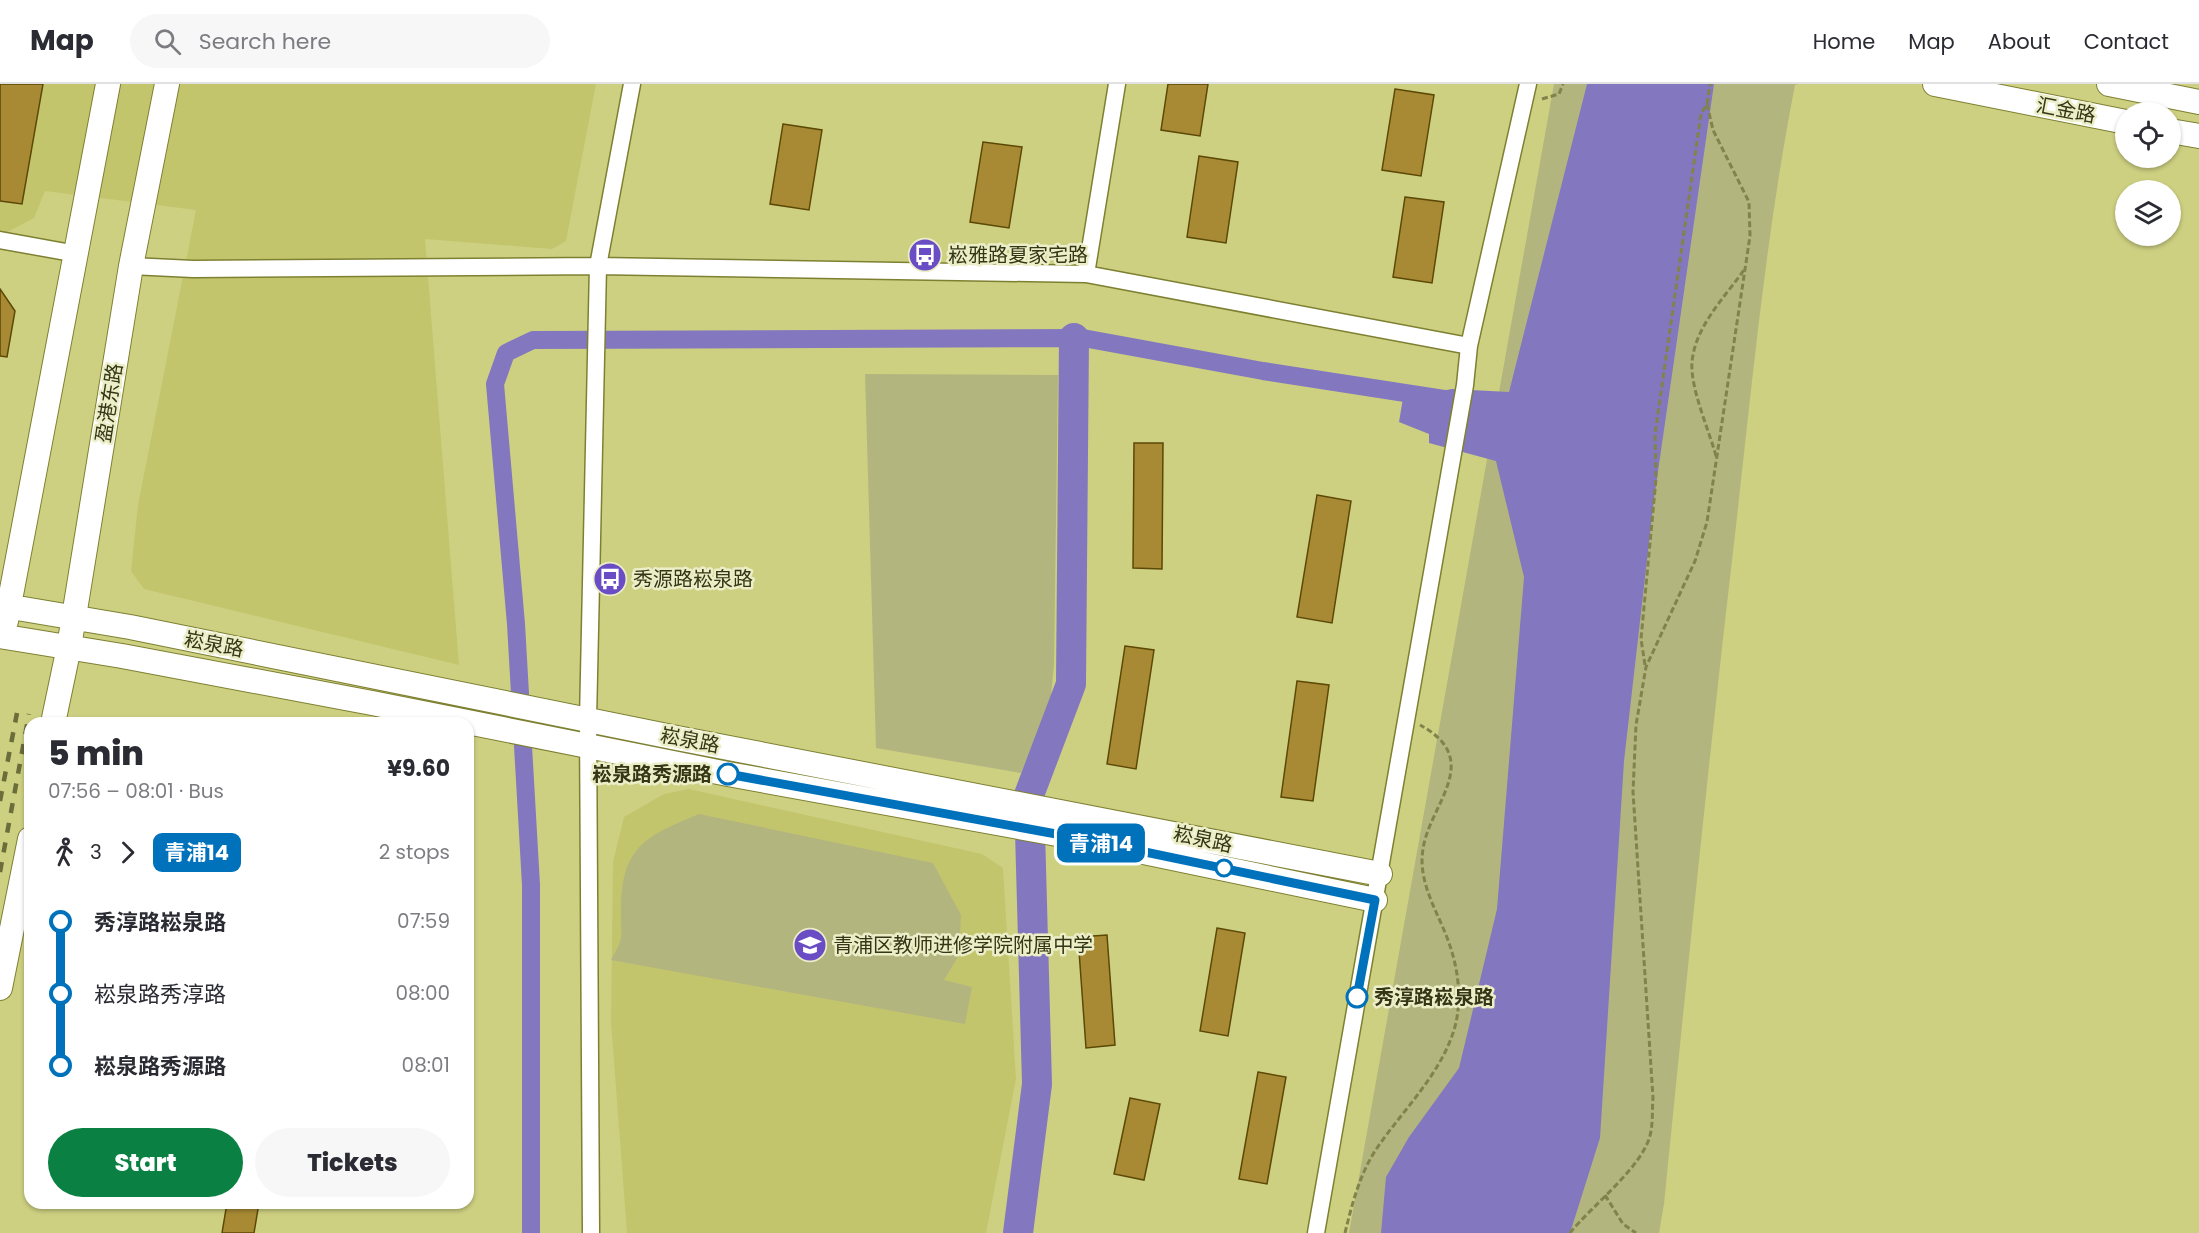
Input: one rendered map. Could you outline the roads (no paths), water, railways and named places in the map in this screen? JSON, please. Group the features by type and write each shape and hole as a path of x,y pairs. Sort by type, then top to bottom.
{"street":[{"path":"1,641 4,606 77,254 108,84"},
{"name":"盈港东路","path":"55,717 69,647 132,266 166,84"},
{"path":"591,1233 588,720 590,579 598,371 598,266 632,84"},
{"path":"1086,274 1117,84"},
{"path":"1316,1233 1465,385 1469,346 1528,84"},
{"name":"汇金路","path":"1935,84 2115,120"},
{"name":"汇金路","path":"2109,84 2199,102"},
{"path":"2181,132 2199,136"},
{"path":"0,240 77,254"},
{"path":"132,266 194,269 598,266 1086,274 1469,346"},
{"name":"崧泉路","path":"4,606 536,709 1057,823 1380,874"},
{"name":"崧泉路","path":"1,641 69,647 444,717"},
{"name":"崧泉路","path":"474,723 589,747 1006,813"},
{"name":"崧泉路","path":"1057,823 1375,900"},
{"path":"0,988 24,869"}],"waterway":[{"path":"1018,1233 1037,1084 1029,795 1071,684 1074,338"},
{"path":"531,1233 531,885 516,624 495,384 506,353 533,340 1083,338 1263,371 1444,399"}],"railway":[{"path":"0,801 17,713"},
{"path":"0,872 24,741"}],"place":[{"name":"崧雅路夏家宅路","path":"925,255"},
{"name":"秀源路崧泉路","path":"610,579"},
{"name":"崧泉路秀源路","path":"728,774"},
{"name":"青浦区教师进修学院附属中学","path":"810,945"},
{"name":"秀淳路崧泉路","path":"1357,997"}]}
